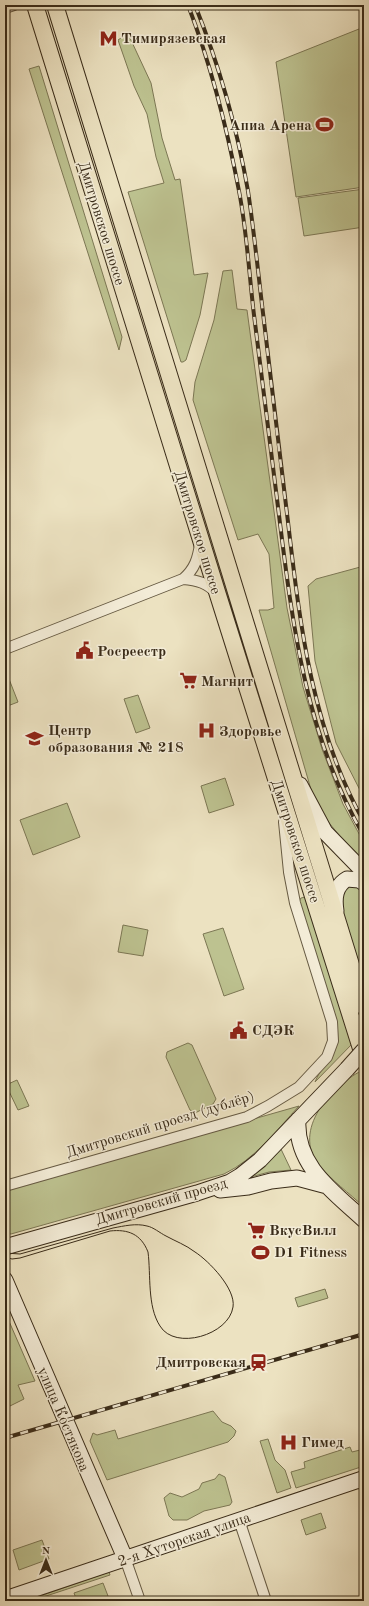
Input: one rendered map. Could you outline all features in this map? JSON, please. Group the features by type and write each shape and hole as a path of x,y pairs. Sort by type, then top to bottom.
{"main road":[{"name":"Дмитровское шоссе","path":"35,5 218,595 364,1058"},
{"name":"Дмитровское шоссе","path":"55,5 293,771 364,1007"},
{"path":"293,771 325,832 364,872"},
{"path":"338,924 335,904 338,886 348,879 359,880 364,883"},
{"name":"Дмитровский проезд","path":"5,1247 197,1193 220,1186 240,1176 260,1160 364,1050"},
{"path":"298,1120 299,1138 304,1156 316,1174 364,1220"},
{"path":"197,1193 248,1187 271,1181 297,1178 328,1186"},
{"path":"346,1203 364,1213"},
{"name":"улица Костякова","path":"5,1280 125,1558"},
{"name":"2-я Хуторская улица","path":"15,1598 125,1558 363,1481"}],"street":[{"path":"5,8 14,5"},
{"path":"203,546 208,557 217,558 222,554 223,546"},
{"path":"5,649 183,579 193,569 203,546"},
{"path":"183,579 200,581 210,587 218,595"},
{"name":"Дмитровский проезд (дублёр)","path":"5,1186 250,1115 295,1090 328,1057 333,1041 332,1022 295,903 289,872 282,798"},
{"path":"239,1520 266,1601"},
{"path":"125,1558 140,1601"}],"green space":[{"name":"Апиа Арена","path":"364,27 364,187 296,197 276,62"},
{"path":"124,36 130,38 151,83 162,138 175,180 180,179 194,275 208,273 200,315 186,360 183,362 181,362 128,192 164,183 156,157 147,114 134,86 118,40"},
{"path":"39,66 122,337 119,350 29,69"},
{"path":"364,189 364,227 304,236 298,198"},
{"path":"232,270 237,309 247,310 287,608 303,687 322,749 343,804 364,843 364,865 320,812 312,793 259,610 274,608 269,554 258,534 238,540 193,400 195,382 214,320 223,271"},
{"path":"364,566 364,798 336,743 315,661 308,586 316,579"},
{"path":"9,679 18,702 5,707 5,681"},
{"path":"138,695 150,728 136,733 124,699"},
{"path":"225,778 234,805 209,813 201,786"},
{"path":"67,803 80,837 33,855 20,820"},
{"path":"348,884 364,890 364,984 339,900"},
{"path":"305,897 353,1043 315,1082 334,1051 338,1036 337,1026 299,901 301,898"},
{"path":"123,925 148,930 143,956 118,952"},
{"path":"223,928 244,989 224,996 203,934"},
{"path":"188,1043 192,1045 216,1099 213,1104 195,1113 190,1110 166,1057 167,1052"},
{"path":"361,1071 364,1080 364,1207 319,1165 312,1152 310,1138 312,1124 319,1110 328,1098 338,1087"},
{"path":"17,1080 29,1106 18,1110 6,1085"},
{"path":"299,1106 273,1135 246,1161 224,1174 11,1234 5,1233 5,1190"},
{"path":"280,1147 291,1170 269,1172 247,1178"},
{"path":"325,1289 328,1298 298,1307 295,1298"},
{"path":"5,1312 35,1381 18,1385 24,1399 10,1406 5,1405"},
{"path":"213,1411 222,1422 231,1426 236,1431 234,1436 228,1442 107,1480 90,1441 93,1433 97,1435 115,1430 118,1439"},
{"path":"268,1439 275,1460 285,1470 291,1488 277,1493 260,1441"},
{"path":"350,1447 352,1452 364,1449 364,1466 296,1488 291,1472 305,1468 304,1462"},
{"path":"219,1474 225,1477 232,1502 230,1505 204,1511 187,1520 173,1520 169,1516 164,1498 170,1493 182,1497 199,1489 202,1483 215,1479"},
{"path":"321,1513 326,1528 306,1535 301,1520"},
{"path":"42,1540 49,1559 19,1570 13,1550"},
{"path":"109,1572 110,1575 31,1601 26,1601"},
{"path":"103,1583 108,1596 93,1601 77,1601 74,1593"}],"tram line":[{"path":"5,1253 20,1254 113,1228 143,1225 154,1229 188,1247 201,1256 226,1284 233,1300 233,1307 229,1317 222,1325 212,1332 189,1338 177,1338 167,1334 160,1326 153,1309 150,1290 148,1252 142,1241 138,1237 128,1232 110,1231 20,1258 12,1259 5,1257"}],"railway":[{"path":"188,5 218,97 242,206 283,550 304,676 315,718 328,758 344,798 364,836"},
{"path":"195,5 212,51 233,120 244,167 254,236 298,599 311,676 320,714 332,751 346,787 364,822"},
{"path":"5,1438 364,1334"}],"place":[{"name":"Тимирязевская","path":"108,38"},
{"name":"Апиа Арена","path":"325,125"},
{"name":"Росреестр","path":"84,651"},
{"name":"Магнит","path":"188,681"},
{"name":"Здоровье","path":"206,731"},
{"name":"Центр образования № 218","path":"35,739"},
{"name":"СДЭК","path":"239,1030"},
{"name":"ВкусВилл","path":"256,1230"},
{"name":"D1 Fitness","path":"261,1252"},
{"name":"Дмитровская","path":"259,1362"},
{"name":"Гимед","path":"288,1442"}]}
